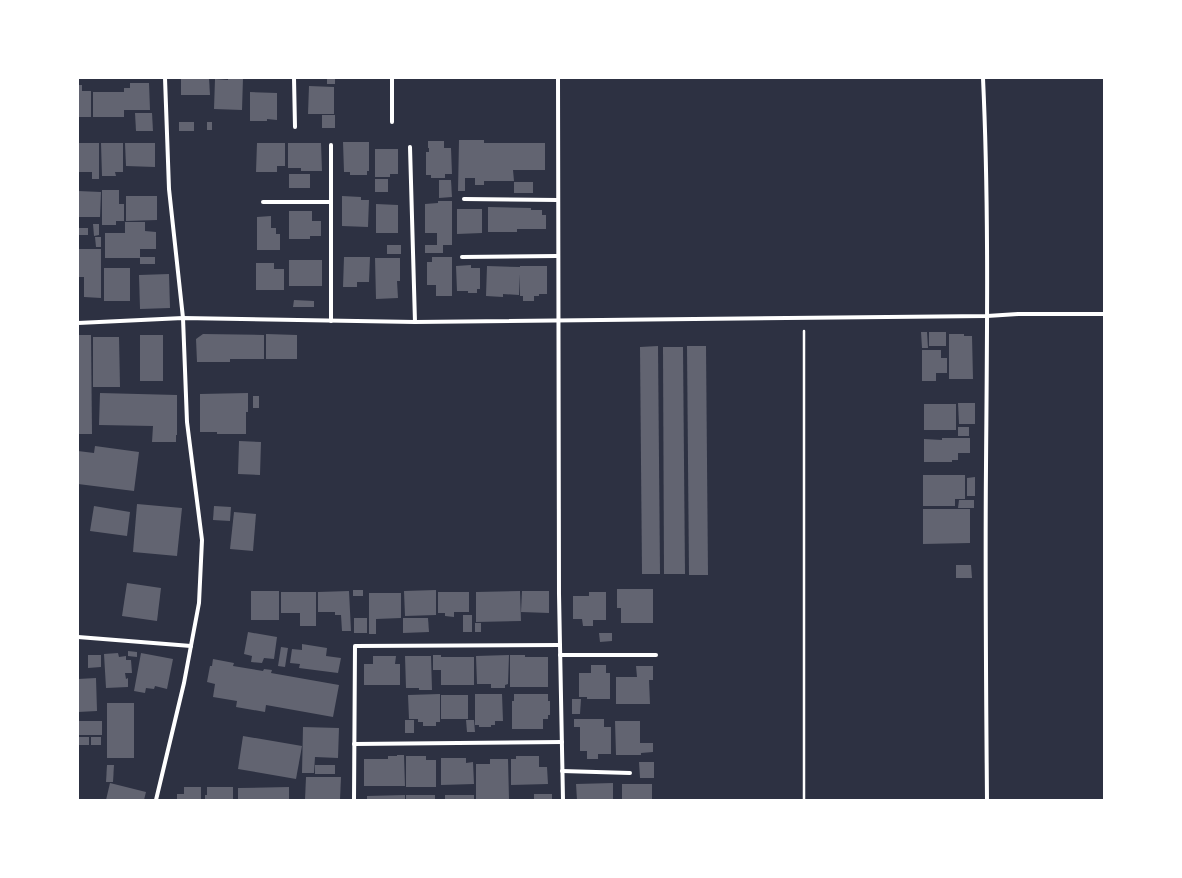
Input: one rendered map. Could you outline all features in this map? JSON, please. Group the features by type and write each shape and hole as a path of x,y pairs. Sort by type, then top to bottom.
{"street":[{"path":"156,800 184,683 199,603 202,540 187,422 183,318 169,189 165,78"},
{"path":"294,78 295,127"},
{"path":"392,78 392,122"},
{"path":"558,78 560,655 563,800"},
{"path":"984,78 987,316 985,577 987,800"},
{"path":"330,321 331,145"},
{"path":"410,147 415,322"},
{"path":"464,199 558,200"},
{"path":"263,202 331,202"},
{"path":"462,257 558,256"},
{"path":"78,323 183,318 415,322 1104,314"},
{"path":"78,637 191,646"},
{"path":"354,800 355,646 560,645"},
{"path":"560,655 656,655"},
{"path":"354,744 562,742"},
{"path":"562,771 630,773"}],"path":[{"path":"804,318 804,800"}],"building":[{"path":"181,78 209,78 210,95 181,95"},
{"path":"228,78 243,78 242,110 214,109 215,79 228,80"},
{"path":"327,78 335,78 335,84 327,84"},
{"path":"130,83 149,83 150,110 124,110 124,117 93,117 93,92 124,92 124,88 130,88"},
{"path":"78,85 82,85 82,91 91,91 91,117 78,117"},
{"path":"309,86 334,87 334,114 308,114"},
{"path":"250,92 277,93 277,120 267,119 267,121 250,121"},
{"path":"135,113 152,113 153,131 136,131"},
{"path":"322,115 335,115 335,128 322,128"},
{"path":"179,122 194,122 194,131 179,131"},
{"path":"207,122 212,122 212,130 207,130"},
{"path":"459,140 484,140 484,143 545,143 545,170 513,170 514,181 484,181 484,185 475,185 475,178 465,178 465,191 458,191"},
{"path":"428,141 444,141 444,148 451,148 452,174 445,174 445,178 431,178 431,175 426,175 426,152 429,152"},
{"path":"343,142 369,142 369,171 367,171 367,175 350,175 350,172 344,172"},
{"path":"78,143 99,143 99,179 92,179 92,172 78,172"},
{"path":"101,143 123,143 123,172 115,172 116,176 102,176"},
{"path":"125,143 155,143 155,167 126,166"},
{"path":"257,143 285,143 285,166 277,166 277,172 256,172"},
{"path":"288,143 321,143 322,171 301,171 301,168 288,168"},
{"path":"375,149 398,149 398,174 390,174 390,177 375,177"},
{"path":"289,174 310,174 310,188 289,188"},
{"path":"375,179 388,179 388,192 375,192"},
{"path":"439,180 451,180 452,197 439,198"},
{"path":"514,182 533,182 533,193 514,193"},
{"path":"102,190 119,190 119,204 124,204 124,221 116,221 116,225 102,225"},
{"path":"78,191 101,192 100,217 78,217"},
{"path":"126,196 157,196 157,220 126,221"},
{"path":"342,196 361,197 361,200 369,200 368,227 342,226"},
{"path":"438,201 452,201 452,245 443,245 443,253 425,253 425,245 437,245 437,233 425,233 425,204 438,203"},
{"path":"376,204 398,205 398,233 376,233"},
{"path":"488,207 531,208 531,210 542,210 542,215 546,215 546,229 517,229 517,232 488,232"},
{"path":"457,209 482,209 482,233 457,234"},
{"path":"289,211 312,211 312,221 321,221 321,236 310,236 310,239 289,239"},
{"path":"271,216 271,228 276,228 276,234 280,234 280,250 257,250 257,217"},
{"path":"125,222 145,222 145,231 156,232 156,249 140,249 140,258 105,258 105,233 125,233"},
{"path":"93,224 99,224 99,235 94,236"},
{"path":"78,228 88,228 88,235 78,235"},
{"path":"95,237 101,237 101,247 96,247"},
{"path":"387,245 401,245 401,254 387,254"},
{"path":"78,249 101,249 101,298 84,297 84,277 78,277"},
{"path":"140,257 155,257 155,264 140,264"},
{"path":"344,257 370,257 369,282 357,282 357,287 343,287"},
{"path":"432,257 452,257 452,296 436,296 436,285 427,285 427,262 432,262"},
{"path":"375,258 400,258 400,281 397,281 398,298 376,299"},
{"path":"289,260 322,260 322,286 289,286"},
{"path":"256,263 274,263 274,269 284,269 284,290 256,290"},
{"path":"471,265 471,268 480,268 480,289 477,289 477,293 457,291 456,266"},
{"path":"487,266 547,266 547,294 539,294 539,296 534,296 534,301 523,301 523,296 520,296 520,274 519,295 503,294 503,297 486,296"},
{"path":"104,268 130,268 130,301 104,301"},
{"path":"169,274 170,308 140,309 139,275"},
{"path":"294,300 314,301 314,307 293,307"},
{"path":"921,332 927,332 928,348 922,348"},
{"path":"929,332 946,332 946,346 929,346"},
{"path":"203,334 264,335 264,359 230,359 230,362 197,362 196,339"},
{"path":"266,334 297,335 297,359 266,359"},
{"path":"949,334 964,334 964,336 972,336 973,379 949,379"},
{"path":"78,335 91,335 92,434 78,434"},
{"path":"140,335 163,335 163,381 140,381"},
{"path":"93,337 119,337 120,387 93,387"},
{"path":"658,346 660,574 642,574 640,347"},
{"path":"687,346 706,346 708,575 689,575"},
{"path":"663,347 683,347 685,574 664,574"},
{"path":"922,350 941,350 941,358 947,358 947,373 936,373 936,381 922,381"},
{"path":"100,393 177,395 176,442 152,442 153,426 99,425"},
{"path":"248,393 246,434 217,434 217,432 200,432 200,394"},
{"path":"253,396 259,396 259,408 253,408"},
{"path":"958,403 975,403 975,424 959,424"},
{"path":"924,404 956,404 956,430 924,430"},
{"path":"958,427 969,427 969,436 958,436"},
{"path":"942,438 970,438 970,453 958,453 958,460 952,460 952,462 924,462 924,439 942,440"},
{"path":"239,441 261,442 260,475 238,474"},
{"path":"95,446 139,452 134,491 78,484 78,451 94,453"},
{"path":"923,475 965,475 965,499 955,499 955,506 923,506"},
{"path":"975,477 975,496 967,496 967,478"},
{"path":"959,500 974,500 974,508 958,508"},
{"path":"137,504 182,508 177,556 133,552"},
{"path":"94,506 130,512 127,536 90,531"},
{"path":"214,506 231,507 230,521 213,520"},
{"path":"923,509 970,509 970,543 923,544"},
{"path":"234,512 256,514 253,551 230,549"},
{"path":"956,565 971,565 972,578 956,578"},
{"path":"127,583 161,588 157,621 122,616"},
{"path":"617,589 653,589 653,623 621,623 621,608 617,608"},
{"path":"353,590 363,590 363,596 353,596"},
{"path":"436,590 436,615 405,616 404,591"},
{"path":"251,591 279,591 279,620 251,620"},
{"path":"349,591 351,631 342,631 341,615 335,615 335,612 318,612 318,592"},
{"path":"520,591 521,621 476,622 476,592"},
{"path":"522,591 549,591 549,613 521,612"},
{"path":"281,592 316,592 316,626 300,626 300,613 281,613"},
{"path":"438,592 469,592 469,612 454,612 454,617 445,616 445,613 438,613"},
{"path":"589,592 606,592 606,620 593,620 593,626 583,626 582,619 573,619 573,596 589,596"},
{"path":"369,593 401,593 401,618 376,619 376,634 369,634"},
{"path":"463,615 472,615 472,632 463,632"},
{"path":"354,618 367,618 367,633 354,633"},
{"path":"403,618 428,618 429,632 403,633"},
{"path":"475,623 481,623 481,632 475,632"},
{"path":"248,632 277,637 274,659 264,658 262,663 251,662 252,656 244,654"},
{"path":"599,633 612,633 612,641 600,642"},
{"path":"302,644 327,648 326,656 341,658 338,673 299,668 300,664 290,663 292,649 302,650"},
{"path":"281,647 288,648 285,667 278,666"},
{"path":"128,651 137,652 137,657 128,656"},
{"path":"118,653 119,657 126,656 126,660 131,660 132,673 125,673 126,679 128,678 128,687 106,688 104,654"},
{"path":"141,653 173,659 167,689 155,686 154,689 146,688 145,693 134,691"},
{"path":"88,655 101,655 101,667 88,668"},
{"path":"433,655 441,655 441,657 474,657 474,685 441,685 441,670 433,670"},
{"path":"509,655 508,684 505,685 505,688 491,688 491,684 477,684 476,656"},
{"path":"510,655 525,655 525,657 548,657 548,687 510,687"},
{"path":"373,656 396,656 395,664 400,664 400,685 364,685 364,664 373,664"},
{"path":"405,656 431,656 432,690 406,688"},
{"path":"213,659 234,663 233,666 263,671 264,669 272,670 271,673 339,685 333,717 266,705 265,712 236,707 237,701 213,697 215,684 207,682"},
{"path":"591,665 606,665 606,673 610,673 610,699 587,699 587,697 579,697 579,673 591,673"},
{"path":"636,666 653,666 653,680 649,680 650,704 616,704 616,677 637,677"},
{"path":"96,678 97,711 78,712 78,679"},
{"path":"440,694 440,722 436,722 436,726 423,726 423,722 418,722 418,719 409,719 408,695"},
{"path":"475,694 502,694 503,721 495,721 495,725 491,725 491,727 479,727 479,725 475,725"},
{"path":"514,694 548,694 548,701 550,701 550,715 548,715 548,719 543,719 543,729 512,729 512,701 514,701"},
{"path":"441,695 468,695 468,719 441,719"},
{"path":"572,699 581,699 580,714 572,714"},
{"path":"107,703 134,703 134,758 107,758"},
{"path":"574,719 604,719 604,727 611,727 611,754 598,754 598,759 587,759 587,751 580,751 580,727 574,727"},
{"path":"405,720 414,720 414,733 405,733"},
{"path":"466,720 474,720 475,732 467,732"},
{"path":"78,721 102,721 102,735 78,735"},
{"path":"615,721 640,721 640,743 653,743 653,752 641,753 641,755 616,755"},
{"path":"303,727 339,728 338,758 315,757 314,773 302,773"},
{"path":"243,736 302,746 296,779 238,769"},
{"path":"79,737 89,737 89,745 79,745"},
{"path":"91,737 101,737 101,745 91,745"},
{"path":"404,755 405,786 364,786 364,759 388,759 388,756"},
{"path":"406,756 426,756 426,760 436,760 436,787 406,787"},
{"path":"516,756 539,756 539,767 547,767 548,784 511,785 511,759 516,759"},
{"path":"441,758 466,758 466,763 473,762 474,784 441,785"},
{"path":"490,759 508,759 509,799 476,800 476,764 490,764"},
{"path":"639,762 654,762 654,778 640,778"},
{"path":"107,765 114,765 113,782 106,782"},
{"path":"315,765 335,765 335,774 315,774"},
{"path":"306,777 341,777 340,800 305,800"},
{"path":"110,783 146,792 144,800 106,800"},
{"path":"613,783 613,800 577,800 576,784"},
{"path":"622,784 652,784 652,800 622,800"},
{"path":"184,787 201,787 201,800 177,800 177,794 184,794"},
{"path":"207,787 233,787 233,800 205,800 205,795 207,795"},
{"path":"289,787 289,800 238,800 238,788"},
{"path":"534,794 552,794 552,800 534,800"},
{"path":"405,795 405,800 367,800 367,796"},
{"path":"406,795 435,795 435,800 406,800"},
{"path":"445,795 474,795 474,800 445,800"}]}
